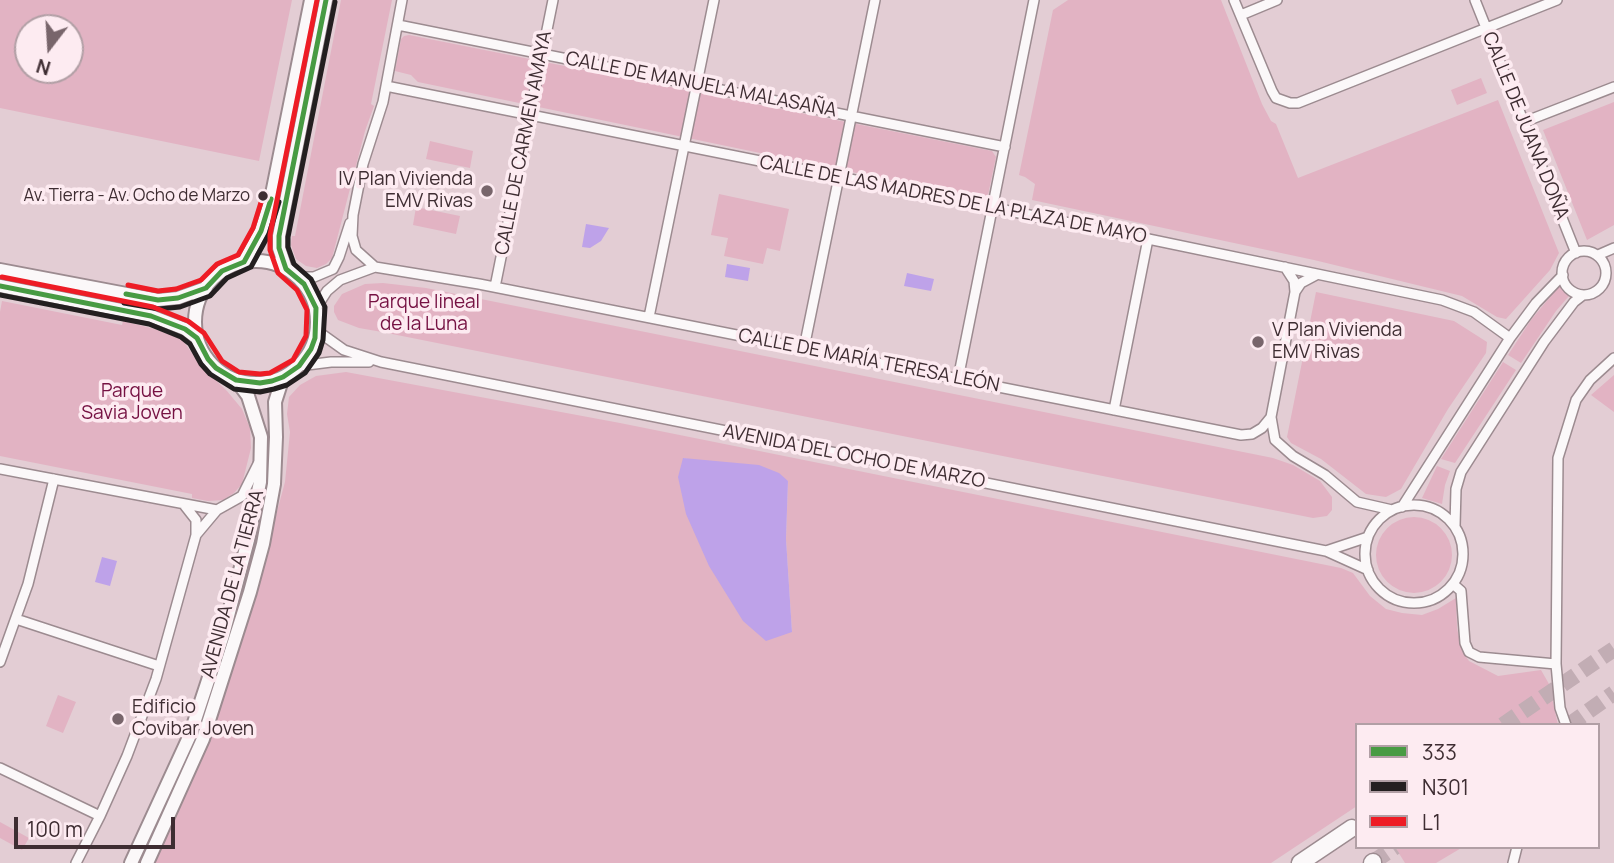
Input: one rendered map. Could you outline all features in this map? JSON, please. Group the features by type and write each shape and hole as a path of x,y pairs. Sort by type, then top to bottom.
{"highway":[{"path":"1300,863 1352,828"}],"street":[{"path":"244,262 261,231 271,199 311,0"},
{"path":"286,269 279,248 279,236 326,0"},
{"path":"298,277 314,277 333,269 340,257 386,86 402,0"},
{"name":"CALLE DE CARMEN AMAYA","path":"495,287 553,0"},
{"path":"649,317 714,0"},
{"path":"804,348 875,0"},
{"path":"958,379 1034,0"},
{"path":"1234,0 1272,91 1276,97 1290,103 1298,103 1556,0"},
{"path":"1241,15 1278,0"},
{"name":"CALLE DE JUANA DOÑA","path":"1475,0 1576,253"},
{"name":"CALLE DE MANUELA MALASAÑA","path":"398,25 1005,147"},
{"name":"CALLE DE LAS MADRES DE LA PLAZA DE MAYO","path":"386,86 1148,239 1458,305 1510,338"},
{"path":"1524,122 1614,87"},
{"path":"353,215 352,236 356,250 375,267"},
{"path":"1114,410 1148,239"},
{"path":"1598,256 1614,247"},
{"path":"1455,528 1456,489 1461,472 1544,342 1574,302 1583,295 1600,289 1606,277 1610,267 1598,256 1587,251 1576,253 1565,262 1563,275 1570,290 1583,295"},
{"path":"244,262 265,262 286,269 298,277 309,291 316,308 316,330 311,349 299,366 283,377 260,383 236,380 216,368 197,338 196,312 206,288 222,271 244,262"},
{"name":"CALLE DE MARÍA TERESA LEÓN","path":"316,308 327,291 340,280 375,267 495,287 1241,435 1252,434 1262,428 1271,417"},
{"path":"1285,267 1294,281 1296,292"},
{"path":"0,270 158,300 178,298 206,288"},
{"path":"1316,275 1301,283 1296,292 1271,417 1275,440 1280,447 1308,463 1357,502 1392,510"},
{"path":"1402,507 1510,338 1536,303 1563,275"},
{"path":"0,286 151,316 185,329 197,338"},
{"name":"AVENIDA DEL OCHO DE MARZO","path":"316,330 344,350 381,362 1326,551 1368,570"},
{"path":"1565,723 1560,708 1556,664 1558,458 1576,400 1590,380 1614,358"},
{"name":"AVENIDA DEL OCHO DE MARZO","path":"299,366 331,362 381,362"},
{"name":"AVENIDA DE LA TIERRA","path":"147,863 203,739 250,592 263,544 274,484 275,402 283,377"},
{"name":"AVENIDA DE LA TIERRA","path":"131,863 190,735 223,635 248,540 260,482 261,437 254,411 236,380"},
{"path":"196,535 217,510 243,496 261,456"},
{"path":"0,468 217,510"},
{"path":"0,662 28,584 54,479"},
{"path":"76,863 127,756 159,666 196,535 196,520 191,510 183,505"},
{"path":"1422,506 1441,513 1455,528 1461,541 1463,556 1460,571 1453,584 1437,598 1415,603 1404,602 1384,593 1376,586 1368,570 1365,551 1368,537 1375,525 1392,510 1422,506"},
{"name":"AVENIDA DEL OCHO DE MARZO","path":"1326,551 1368,537"},
{"path":"1453,584 1461,591 1465,643 1469,652 1479,657 1556,664"},
{"path":"16,619 159,666"},
{"path":"0,768 100,816"}],"green space":[{"path":"0,0 292,0 259,161 0,108"},
{"path":"341,0 392,0 371,104 374,106 332,258 317,268 306,266 296,259 291,245 292,236 295,236"},
{"path":"1068,0 1221,0 1262,104 1271,121 1276,124 1298,178 1498,100 1559,253 1550,270 1506,319 1497,317 1462,296 1314,260 1032,200 1035,184 1019,175 1053,10"},
{"path":"409,35 992,151 996,157 988,195 982,199 418,82 411,75 395,71 401,39"},
{"path":"1481,78 1487,93 1457,105 1451,90"},
{"path":"1614,102 1614,225 1587,240 1543,130"},
{"path":"430,141 473,151 470,168 426,159"},
{"path":"719,194 789,209 780,251 767,248 763,264 724,256 728,238 711,235"},
{"path":"416,207 460,216 456,234 413,225"},
{"name":"Parque lineal de la Luna","path":"383,283 426,288 1273,458 1293,465 1320,481 1332,497 1332,510 1327,516 1313,518 359,328 338,320 334,306 342,294 365,284"},
{"path":"1559,286 1569,296 1521,363 1508,355 1531,320"},
{"path":"1316,292 1454,321 1487,342 1486,353 1448,409 1401,489 1386,497 1366,494 1321,459 1291,443 1287,437"},
{"name":"Parque Savia Joven","path":"2,301 122,325 123,321 182,339 200,365 242,409 250,428 251,448 242,484 223,500 208,501 192,498 192,494 0,456"},
{"path":"1503,362 1516,370 1455,463 1441,459"},
{"path":"346,372 620,423 1341,568 1353,573 1370,596 1386,609 1402,613 1422,615 1456,598 1457,628 1462,651 1469,661 1498,676 1541,670 1549,684 1558,723 1355,723 1355,807 1271,863 154,863 208,742 242,641 285,482 290,432 287,414 289,397 300,385 316,376","holes":["683,458 788,481 786,539 792,632"]},
{"path":"1614,375 1614,412 1591,395"},
{"path":"1437,466 1450,471 1442,504 1422,498"},
{"path":"1422,517 1435,523 1446,534 1452,547 1450,570 1435,587 1422,593 1406,593 1393,587 1378,570 1376,547 1382,534 1399,519"},
{"path":"58,695 76,702 63,733 46,726"},
{"path":"0,822 29,838 22,850 0,838"},
{"path":"1396,849 1460,849 1436,863 1405,863"}],"shaded area":[{"path":"586,224 609,228 601,241 590,248 582,247"},
{"path":"727,264 750,268 748,281 725,277"},
{"path":"907,273 934,279 931,291 904,286"},
{"path":"683,458 759,465 779,473 788,481 786,539 792,632 766,641 743,621 709,566 686,514 678,477"},
{"path":"102,557 117,561 110,586 95,582"}],"tunnel":[{"path":"1506,723 1614,649"},
{"path":"1572,723 1614,693"},
{"path":"1373,862 1392,849"}],"transit line":[{"name":"L1","path":"2,277 153,307 188,321 204,333 222,361 239,372 270,373 293,360 306,336 307,310 297,290 278,273 270,250 270,235 317,0"},
{"name":"333","path":"0,286 151,316 185,329 197,338 216,368 236,380 260,383 272,381 299,366 315,338 316,308 304,284 286,269 279,248 279,236 326,0"},
{"name":"N301","path":"0,295 149,324 181,337 190,344 210,374 234,389 260,392 274,389 287,385 305,373 319,353 323,340 325,307 311,279 294,264 288,247 288,237 335,2"},
{"name":"L1","path":"128,285 158,291 176,289 201,280 217,264 238,255 253,228 263,196"},
{"name":"333","path":"126,294 158,300 178,298 206,288 222,271 244,262 261,231 271,199"},
{"name":"N301","path":"124,303 159,309 180,307 210,296 227,278 251,267 269,234 279,202"}],"place":[{"name":"IV Plan Vivienda EMV Rivas","path":"487,191"},
{"name":"Av. Tierra - Av. Ocho de Marzo","path":"263,196"},
{"name":"V Plan Vivienda EMV Rivas","path":"1258,342"},
{"name":"Edificio Covibar Joven","path":"118,719"}]}
